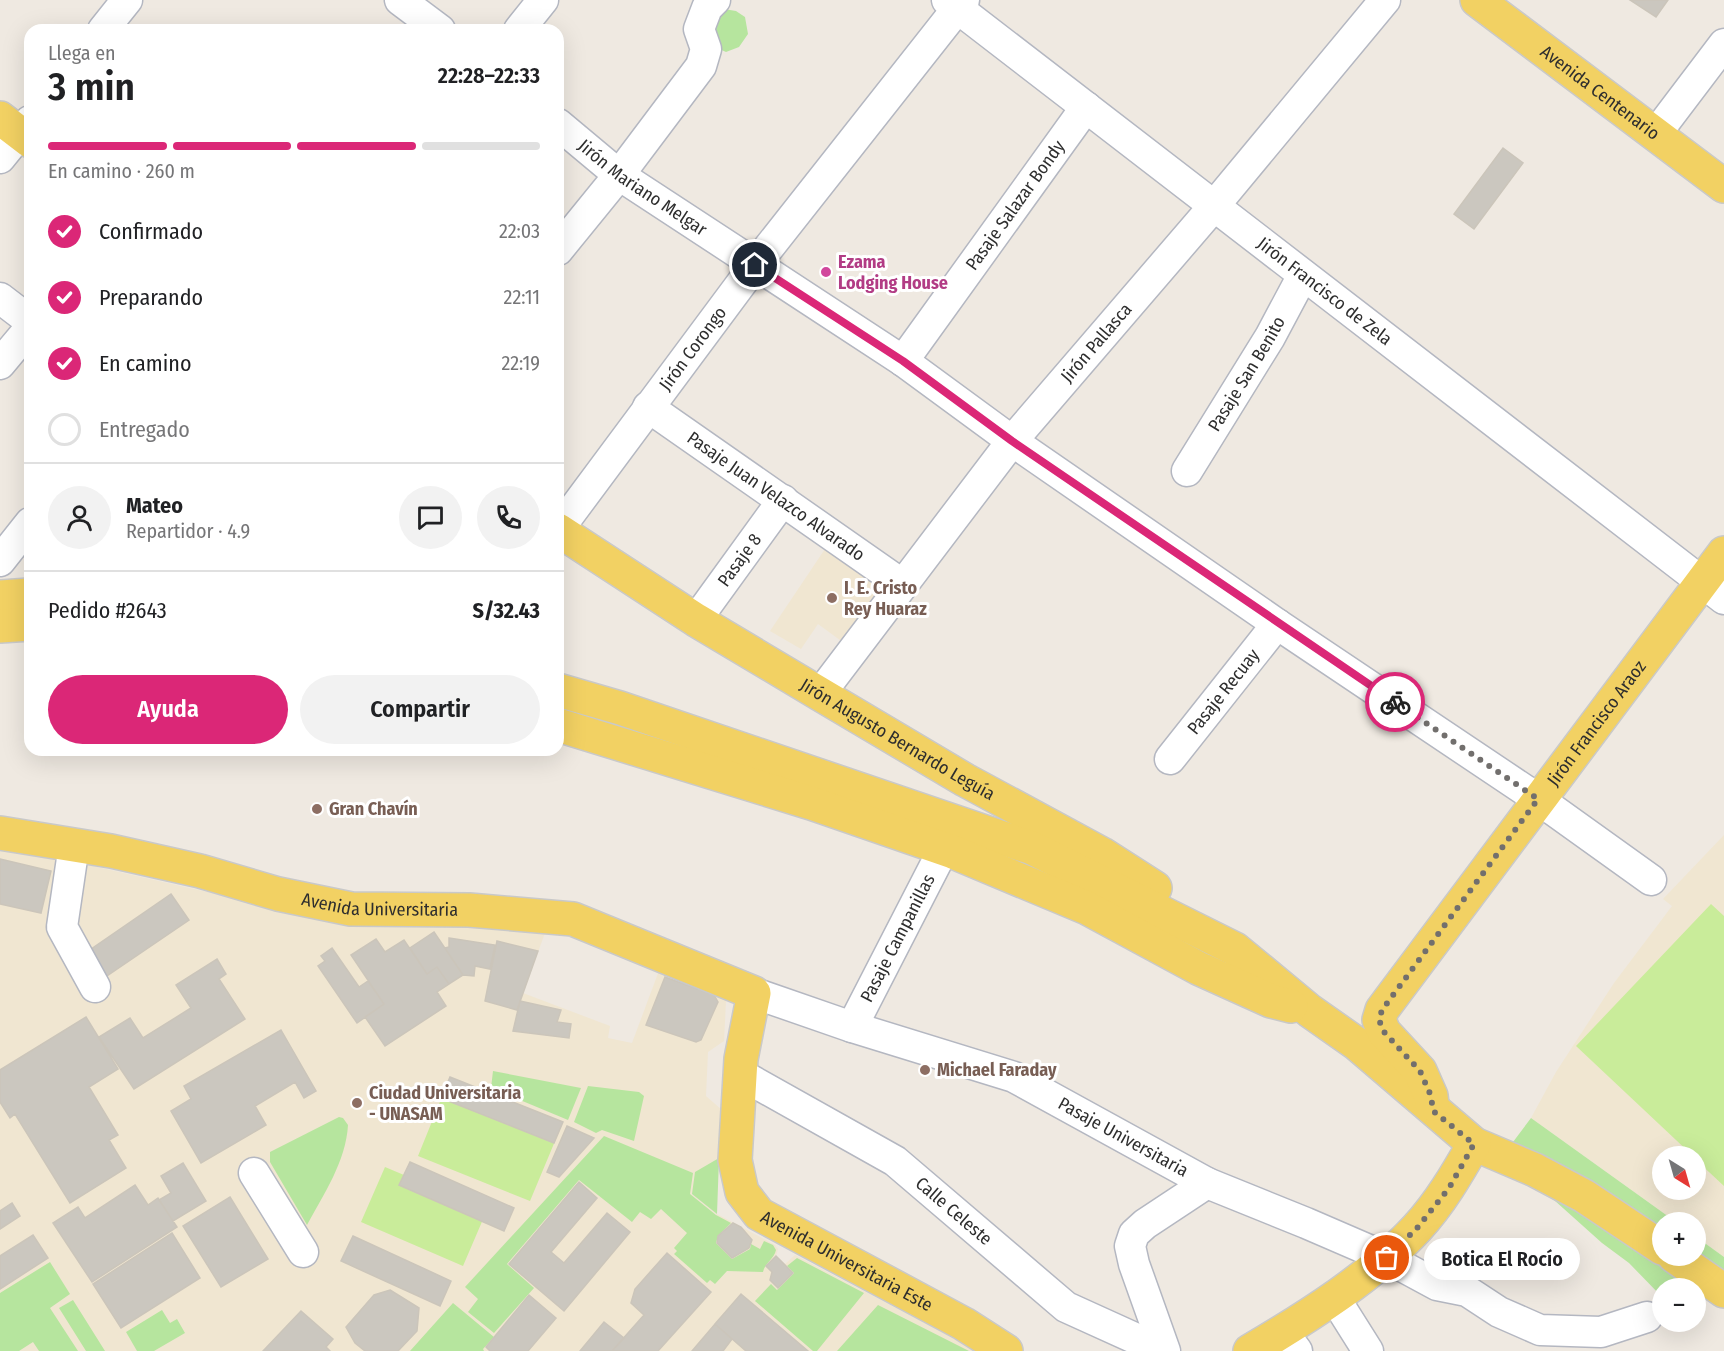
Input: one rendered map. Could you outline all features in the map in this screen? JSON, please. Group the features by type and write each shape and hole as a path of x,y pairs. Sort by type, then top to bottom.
{"main road":[{"name":"Avenida Centenario","path":"1478,0 1724,186"},
{"name":"Jirón Augusto Bernardo Leguía","path":"564,534 696,620 964,780 1102,854 1167,895 1235,949"},
{"name":"Jirón Francisco Araoz","path":"1426,1105 1431,1096 1420,1071 1384,1032 1379,1020 1382,1010 1538,799 1713,591 1724,554"},
{"path":"0,597 24,595"},
{"path":"0,626 24,624"},
{"path":"564,692 620,708 946,834 1198,968 1272,1001 1310,1011"},
{"path":"564,727 811,803 946,834 1032,848 1235,949 1310,1011 1349,1039 1474,1144 1535,1170 1584,1196 1652,1241"},
{"name":"Avenida Universitaria","path":"0,833 111,850 200,871 278,894 351,909 469,910 573,918 754,993"},
{"name":"Avenida Universitaria Este","path":"754,993 740,1074 735,1160 742,1192 759,1214 964,1324 1006,1351"},
{"path":"1250,1351 1290,1342 1334,1297 1387,1258 1418,1227 1449,1188 1474,1144"},
{"path":"1688,1266 1724,1291"}],"street":[{"path":"108,24 127,0"},
{"path":"400,0 432,24"},
{"path":"524,24 543,0"},
{"path":"564,243 619,175 701,66 706,49 699,29 707,8 715,0"},
{"name":"Jirón Pallasca","path":"820,694 1012,441 1214,206 1385,0"},
{"name":"Jirón Francisco de Zela","path":"956,3 1086,107 1713,591"},
{"name":"Jirón Corongo","path":"564,522 755,265 956,3"},
{"path":"1655,135 1724,44"},
{"name":"Pasaje Salazar Bondy","path":"903,361 1086,107"},
{"name":"Jirón Mariano Melgar","path":"564,129 619,175 903,361 1012,441 1277,624 1538,799 1651,880"},
{"name":"Pasaje San Benito","path":"1187,471 1270,337 1303,274"},
{"path":"0,298 24,316"},
{"path":"0,364 24,335"},
{"name":"Pasaje Juan Velazco Alvarado","path":"648,407 903,585"},
{"name":"Pasaje 8","path":"696,620 783,500"},
{"path":"0,561 24,531"},
{"name":"Pasaje Recuay","path":"1170,759 1277,624"},
{"name":"Pasaje Campanillas","path":"852,1027 946,834"},
{"path":"74,844 62,927 95,987"},
{"name":"Pasaje Universitaria","path":"754,993 852,1027 1014,1077 1207,1183 1306,1222 1387,1258 1437,1285 1467,1291 1499,1312 1540,1330 1601,1332 1647,1317"},
{"name":"Calle Celeste","path":"740,1074 895,1161 1066,1307 1164,1351"},
{"path":"254,1173 303,1252"},
{"path":"1164,1351 1134,1264 1131,1246 1134,1234 1145,1224 1207,1183"},
{"path":"1334,1297 1368,1351"}],"shaded area":[{"path":"831,540 889,582 844,643 818,624 801,649 770,631"},
{"path":"1724,835 1724,1257 1706,1244 1706,1212 1662,1212 1531,1118 1556,1072 1614,983 1672,906 1663,899"},
{"name":"Ciudad Universitaria - UNASAM","path":"0,845 348,924 433,924 545,933 523,993 610,1026 608,1038 632,1043 660,968 719,991 726,1001 724,1041 708,1052 706,1096 722,1110 719,1158 692,1194 717,1214 775,1245 778,1249 776,1256 785,1264 795,1255 978,1351 0,1351"}],"green space":[{"path":"724,9 736,11 745,17 748,34 739,47 726,52 715,47 706,30"},
{"path":"1711,904 1724,916 1724,1186 1706,1169 1706,1146 1682,1146 1576,1046"},
{"path":"493,1071 581,1088 568,1120 491,1088"},
{"path":"450,1077 563,1122 530,1201 418,1156"},
{"path":"588,1086 639,1092 644,1096 634,1141 602,1130 596,1133 574,1122"},
{"path":"339,1117 343,1118 348,1125 343,1151 333,1177 307,1225 270,1162 270,1152"},
{"path":"1531,1118 1662,1212 1652,1212 1652,1226 1551,1160 1513,1142"},
{"path":"604,1136 693,1173 690,1194 716,1215 731,1223 718,1236 716,1243 732,1259 750,1249 751,1244 760,1249 764,1241 773,1245 776,1250 773,1256 763,1272 727,1271 715,1284 710,1280 707,1283 674,1254 677,1251 674,1248 687,1233 661,1209 651,1219 640,1212 632,1222 579,1180 507,1264 534,1288 494,1333 468,1312 478,1299 465,1287"},
{"path":"719,1158 717,1214 692,1194 695,1172"},
{"path":"385,1167 487,1210 463,1266 361,1222"},
{"path":"1516,1177 1553,1185 1652,1256 1652,1266 1666,1266 1683,1278 1652,1278 1652,1287 1629,1263 1602,1243 1554,1200"},
{"path":"1706,1244 1724,1257 1724,1276 1706,1264"},
{"path":"797,1258 864,1293 817,1351 813,1351 755,1301 771,1284 777,1290 794,1273 787,1266"},
{"path":"50,1262 70,1294 50,1308 78,1351 39,1351 33,1342 19,1351 0,1351 0,1293"},
{"path":"73,1300 105,1351 86,1351 59,1308"},
{"path":"453,1303 494,1337 483,1349 484,1351 410,1351"},
{"path":"878,1305 969,1351 837,1351"},
{"path":"162,1310 170,1323 177,1319 185,1333 154,1351 137,1351 126,1332"}],"building":[{"path":"1630,0 1668,0 1656,17"},
{"path":"1503,148 1523,163 1474,229 1454,214"},
{"path":"0,859 51,871 41,913 0,904"},
{"path":"171,894 189,920 101,980 84,954"},
{"path":"434,932 463,975 449,984 437,967 427,974 410,948"},
{"path":"449,938 495,945 490,969 475,966 474,976 463,975 445,948 449,947"},
{"path":"376,939 385,952 404,940 427,974 437,967 449,984 437,992 446,1006 385,1046 365,1017 384,1004 351,955"},
{"path":"497,941 538,951 517,1010 485,1001"},
{"path":"332,948 359,987 368,981 384,1004 357,1023 318,966 325,961 321,956"},
{"path":"217,959 226,974 219,979 245,1019 134,1089 99,1037 130,1018 143,1038 191,1008 176,985"},
{"path":"665,977 714,995 718,1002 701,1040 696,1042 646,1025"},
{"path":"520,1001 561,1010 557,1022 571,1024 569,1038 513,1031"},
{"path":"86,1017 118,1069 89,1087 118,1135 109,1140 126,1168 70,1203 15,1114 10,1118 0,1102 0,1070"},
{"path":"281,1030 316,1091 304,1098 295,1082 255,1106 266,1125 201,1163 171,1111 191,1099 184,1086"},
{"path":"450,1077 563,1122 554,1143 441,1098"},
{"path":"567,1126 594,1138 559,1177 547,1172"},
{"path":"410,1162 514,1208 504,1231 399,1185"},
{"path":"183,1163 206,1201 173,1221 159,1200 171,1193 161,1176"},
{"path":"579,1182 597,1198 551,1252 564,1263 607,1213 630,1232 564,1311 509,1264"},
{"path":"135,1185 148,1205 158,1198 177,1227 92,1282 53,1223 78,1207 85,1218"},
{"path":"230,1197 268,1259 221,1287 183,1226"},
{"path":"12,1203 20,1216 0,1229 0,1211"},
{"path":"733,1223 741,1227 752,1240 749,1248 732,1258 717,1243 718,1236"},
{"path":"172,1233 200,1278 121,1328 93,1284"},
{"path":"33,1235 48,1258 0,1289 0,1256"},
{"path":"353,1236 451,1281 440,1306 341,1261"},
{"path":"667,1253 711,1292 658,1351 612,1351 644,1315 631,1303 635,1289"},
{"path":"776,1256 793,1273 778,1288 770,1280 772,1272 766,1266"},
{"path":"390,1290 419,1308 417,1331 398,1351 365,1351 355,1343 346,1327 374,1295"},
{"path":"741,1294 808,1351 746,1351 715,1324"},
{"path":"529,1295 556,1318 528,1351 490,1351 486,1347"},
{"path":"301,1311 333,1339 326,1347 330,1351 263,1351"},
{"path":"604,1322 624,1338 612,1351 580,1351"},
{"path":"715,1324 732,1339 723,1351 692,1351"}],"way so far":[{"path":"1387,1258 1418,1227 1449,1188 1474,1144 1433,1111 1431,1096 1420,1071 1384,1032 1379,1020 1382,1010 1538,799 1395,702"}],"place":[{"name":"Ezama Lodging House","path":"826,272"},
{"name":"I. E. Cristo Rey Huaraz","path":"832,598"},
{"name":"Gran Chavín","path":"317,809"},
{"name":"Michael Faraday","path":"925,1070"},
{"name":"Ciudad Universitaria - UNASAM","path":"357,1103"},
{"name":"Botica El Rocío","path":"1387,1258"}],"route":[{"path":"755,265 903,361 1012,441 1201,572 1395,702"}]}
